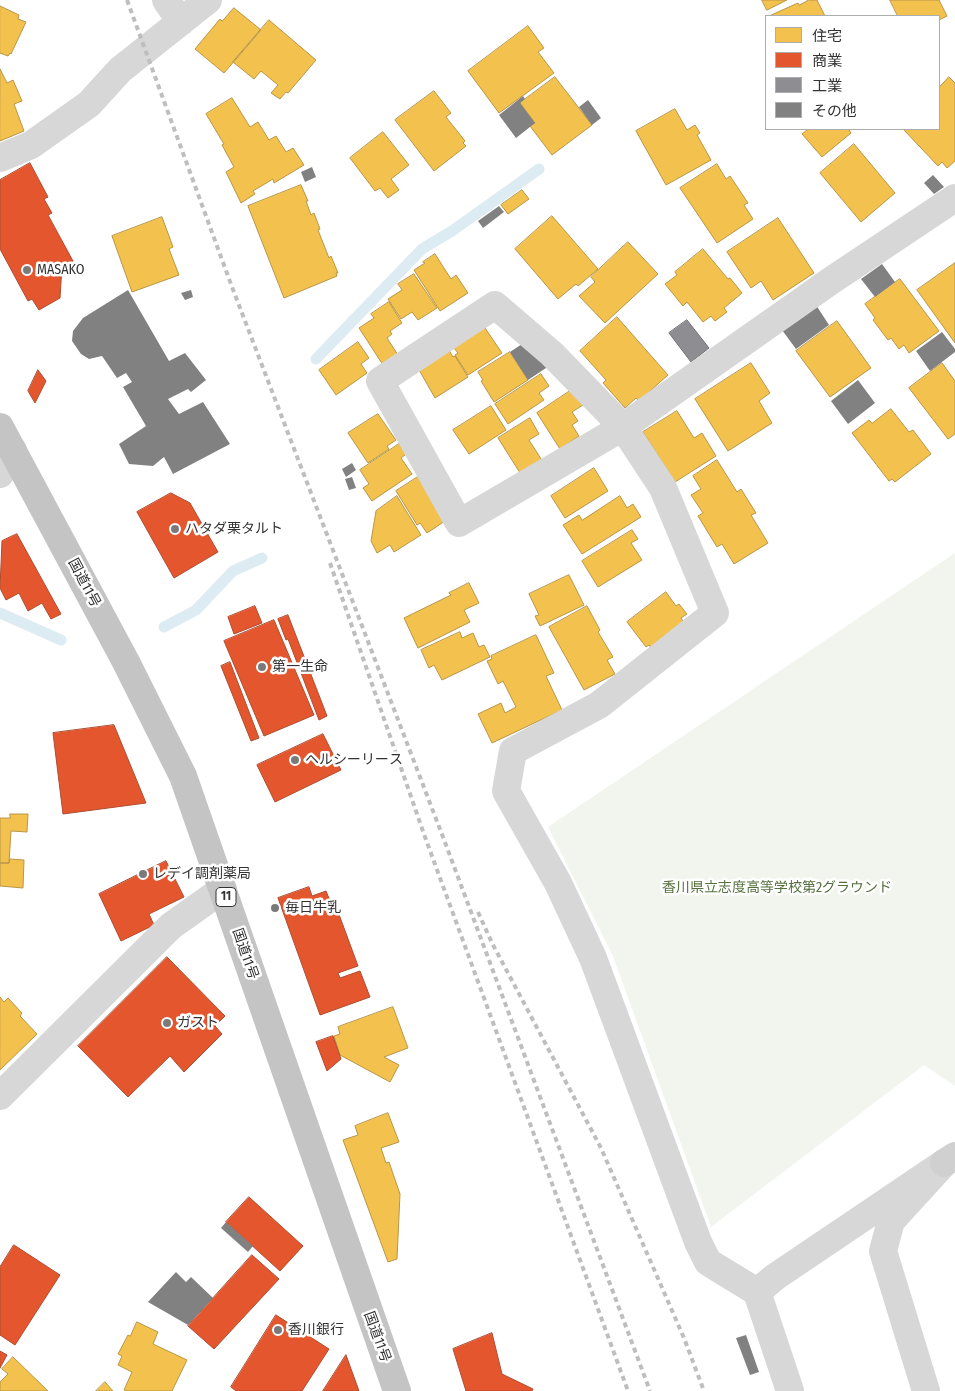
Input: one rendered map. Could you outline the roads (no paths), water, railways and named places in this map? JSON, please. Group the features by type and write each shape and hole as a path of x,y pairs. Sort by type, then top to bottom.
{"highway":[{"name":"国道11号","path":"0,427 126,662 183,776 347,1253 397,1391"}],"street":[{"path":"0,158 31,145 89,104 174,11 208,0"},
{"path":"790,1391 757,1292 708,1262 698,1242 593,958 558,883 506,791 513,751 599,705 716,613 663,488 622,427 552,354 496,305 380,381 459,523 622,427 832,280 955,198"},
{"path":"0,474 13,450"},
{"path":"0,1096 172,926 223,889"},
{"path":"757,1292 775,1276 950,1159"},
{"path":"926,1391 883,1251 891,1221 950,1159"}],"waterway":[{"path":"316,359 422,249 452,231 539,169"},
{"path":"164,627 196,610 233,571 262,558"},
{"path":"0,613 61,640"}],"railway":[{"path":"127,0 232,287 443,837 650,1391"},
{"path":"330,563 425,837 628,1391"},
{"path":"478,912 492,943 601,1148 684,1338 704,1391"}],"place":[{"name":"MASAKO","path":"27,270"},
{"name":"ハタダ栗タルト","path":"175,529"},
{"name":"第一生命","path":"262,667"},
{"name":"ヘルシーリース","path":"295,760"},
{"name":"レデイ調剤薬局","path":"143,874"},
{"name":"毎日牛乳","path":"275,908"},
{"name":"ガスト","path":"167,1023"},
{"name":"香川銀行","path":"278,1330"}],"park label":[{"name":"香川県立志度高等学校第2グラウンド","path":"777,888"}]}
